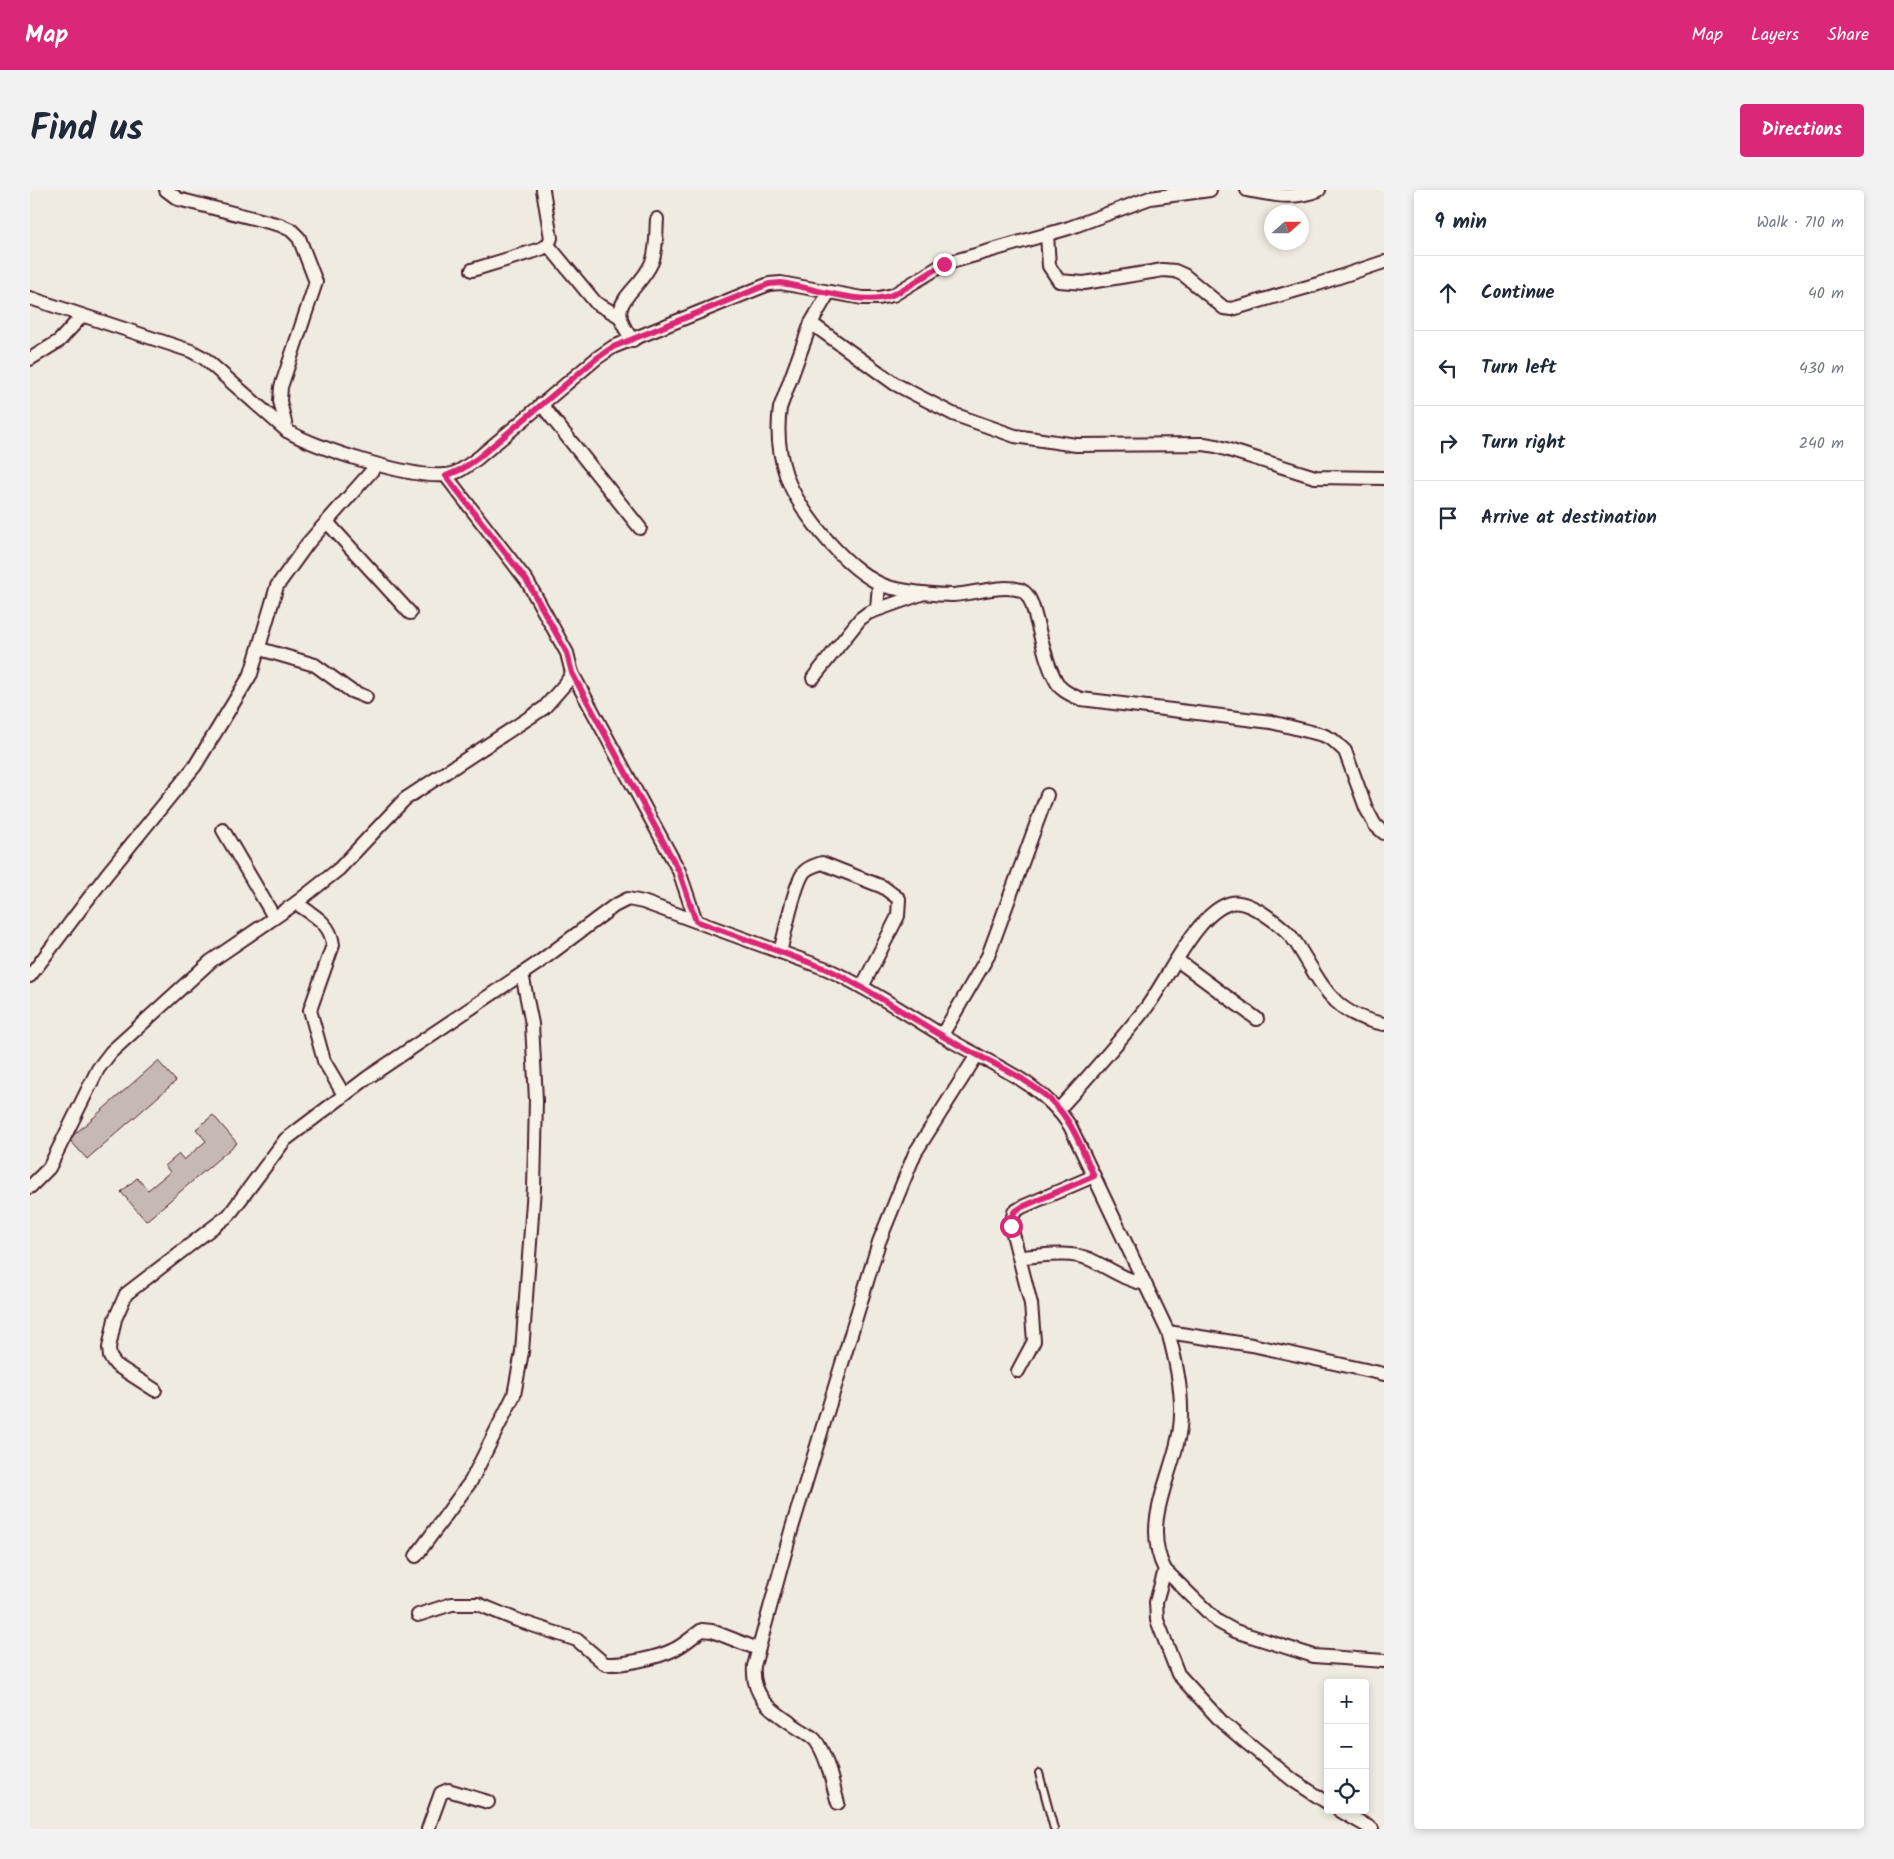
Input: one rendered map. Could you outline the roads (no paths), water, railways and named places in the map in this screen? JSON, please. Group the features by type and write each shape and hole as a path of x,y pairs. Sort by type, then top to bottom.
{"street":[{"path":"166,190 178,199 280,225 291,230 299,238 316,282 281,387 280,401 287,432"},
{"path":"472,270 541,249 548,245 551,238 543,190"},
{"path":"30,298 191,351 204,358 287,432 302,440 378,465 446,476 462,469 478,458 541,404 613,347 769,284 781,283 862,298 879,298 893,295 944,264 1048,234 1150,198 1210,190"},
{"path":"1247,190 1288,198 1304,196 1319,190"},
{"path":"633,340 623,328 619,316 621,304 651,263 657,219"},
{"path":"1048,234 1049,266 1059,281 1084,283 1163,270 1175,271 1184,275 1224,308 1232,309 1318,284 1384,262"},
{"path":"548,245 596,302 619,316"},
{"path":"829,292 811,323 780,408 778,421 781,460 786,478 822,537 879,584 893,588 953,595 1010,588 1023,591 1029,598 1033,608 1054,674 1061,687 1067,693 1081,698 1271,722 1323,735 1333,740 1345,751 1366,808 1375,825 1384,833"},
{"path":"30,358 59,341 82,316"},
{"path":"811,323 895,384 953,414 1015,436 1076,445 1204,444 1216,446 1315,477 1384,478"},
{"path":"541,404 640,528"},
{"path":"30,976 107,874 195,766 251,674 260,649 277,586 308,543 378,465"},
{"path":"446,476 527,581 567,653 572,673 679,871 696,921"},
{"path":"327,522 410,613"},
{"path":"877,609 879,584"},
{"path":"813,678 860,619 877,609 928,592"},
{"path":"260,649 315,665 351,691 366,697"},
{"path":"30,1187 49,1168 98,1069 111,1052 211,961 296,903 339,869 406,799 544,708 558,694 572,673"},
{"path":"942,1035 988,956 1048,795"},
{"path":"223,830 274,917"},
{"path":"780,952 798,886 804,872 822,863 883,887 899,899 898,916 862,987"},
{"path":"155,1390 116,1364 110,1356 109,1348 115,1319 126,1294 229,1215 284,1140 344,1095 522,974 614,906 628,900 643,902 827,969 862,987 1033,1086 1059,1108 1070,1126 1168,1332 1174,1354 1182,1414 1178,1438 1156,1512 1154,1530 1160,1561 1165,1570 1217,1621 1235,1631 1314,1656 1384,1660"},
{"path":"296,903 326,924 332,935 333,945 310,1010 324,1061 344,1095"},
{"path":"1059,1108 1097,1067 1147,1006 1193,934 1222,907 1231,903 1242,903 1262,914 1295,940 1329,995 1340,1006 1354,1016 1384,1024"},
{"path":"1177,960 1257,1019"},
{"path":"416,1556 471,1481 514,1395 522,1352 534,1188 536,1100 532,1024 522,974"},
{"path":"838,1803 822,1751 815,1739 773,1711 754,1687 754,1666 794,1521 879,1242 919,1146 978,1055"},
{"path":"1018,1371 1034,1341 1032,1304 1011,1226 1014,1212 1094,1176"},
{"path":"1020,1257 1076,1256 1088,1259 1120,1277 1145,1284"},
{"path":"1168,1332 1252,1345 1384,1374"},
{"path":"1165,1570 1156,1602 1157,1620 1178,1674 1222,1722 1294,1782 1324,1801"},
{"path":"418,1615 452,1604 478,1604 517,1620 577,1640 605,1664 615,1665 674,1650 702,1630 712,1630 758,1649"},
{"path":"428,1829 441,1793 448,1790 488,1802"},
{"path":"1346,1814 1372,1829"}],"lane":[{"path":"1039,1773 1054,1829"}]}
